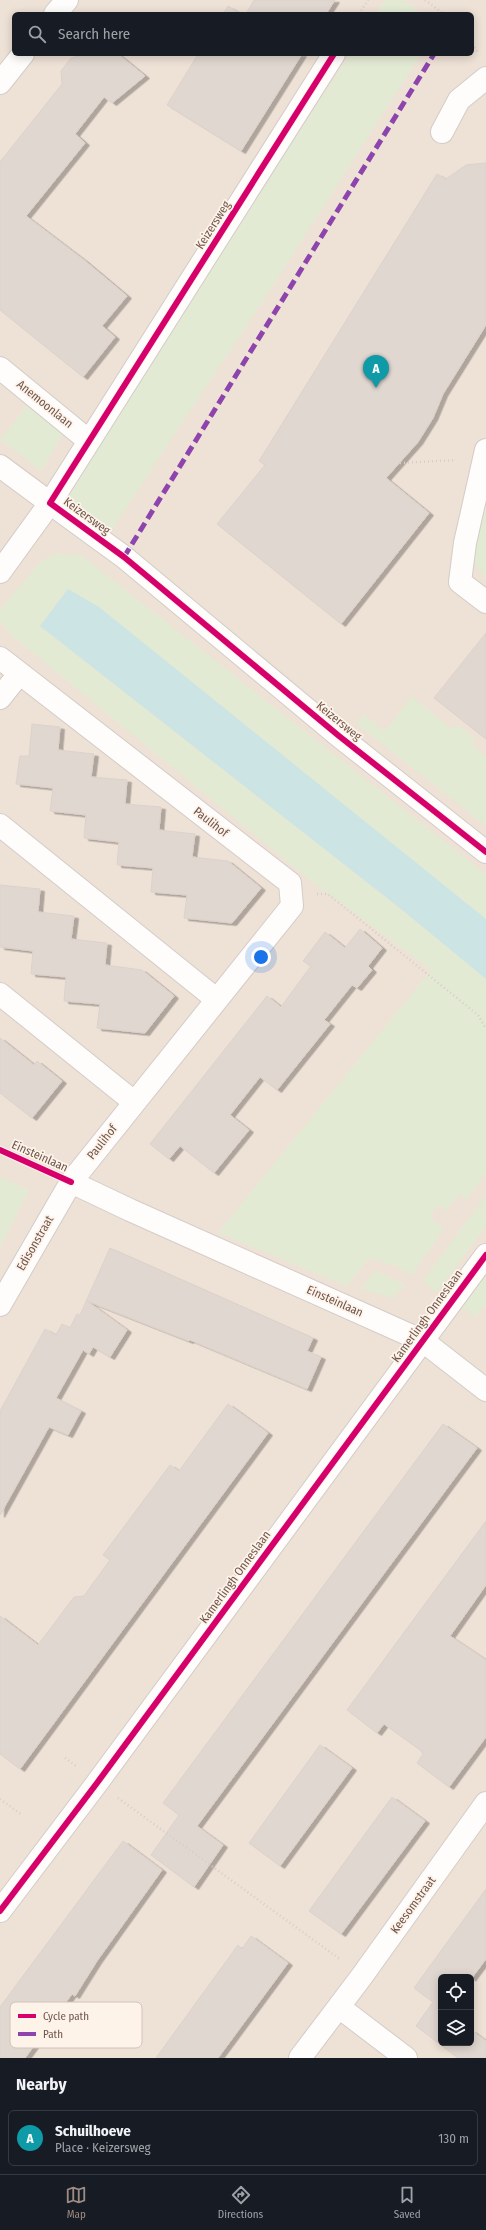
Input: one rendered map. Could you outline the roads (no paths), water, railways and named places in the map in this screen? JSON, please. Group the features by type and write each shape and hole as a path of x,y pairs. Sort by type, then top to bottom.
{"street":[{"path":"58,12 67,0"},
{"path":"0,83 22,56"},
{"name":"Keizersweg","path":"333,56 50,502 124,557 339,736 486,852"},
{"path":"442,132 459,100 486,78"},
{"name":"Anemoonlaan","path":"0,368 89,441"},
{"path":"485,454 465,544 460,582 486,602"},
{"path":"0,466 50,502 0,572"},
{"name":"Paulihof","path":"0,658 290,884 292,906 71,1182"},
{"path":"0,698 20,674"},
{"path":"0,825 216,999"},
{"path":"0,994 134,1102"},
{"name":"Edisonstraat","path":"0,1305 71,1182"},
{"name":"Einsteinlaan","path":"71,1182 130,1210 423,1341 486,1390"},
{"name":"Kamerlingh Onneslaan","path":"0,1911 97,1783 486,1255"},
{"name":"Keesomstraat","path":"300,2058 362,1976 486,1803"},
{"path":"339,2007 406,2058"}],"water":[{"path":"68,589 99,607 486,919 486,979 401,909 40,626"}],"place":[{"name":"Schuilhoeve","path":"376,388"}]}
